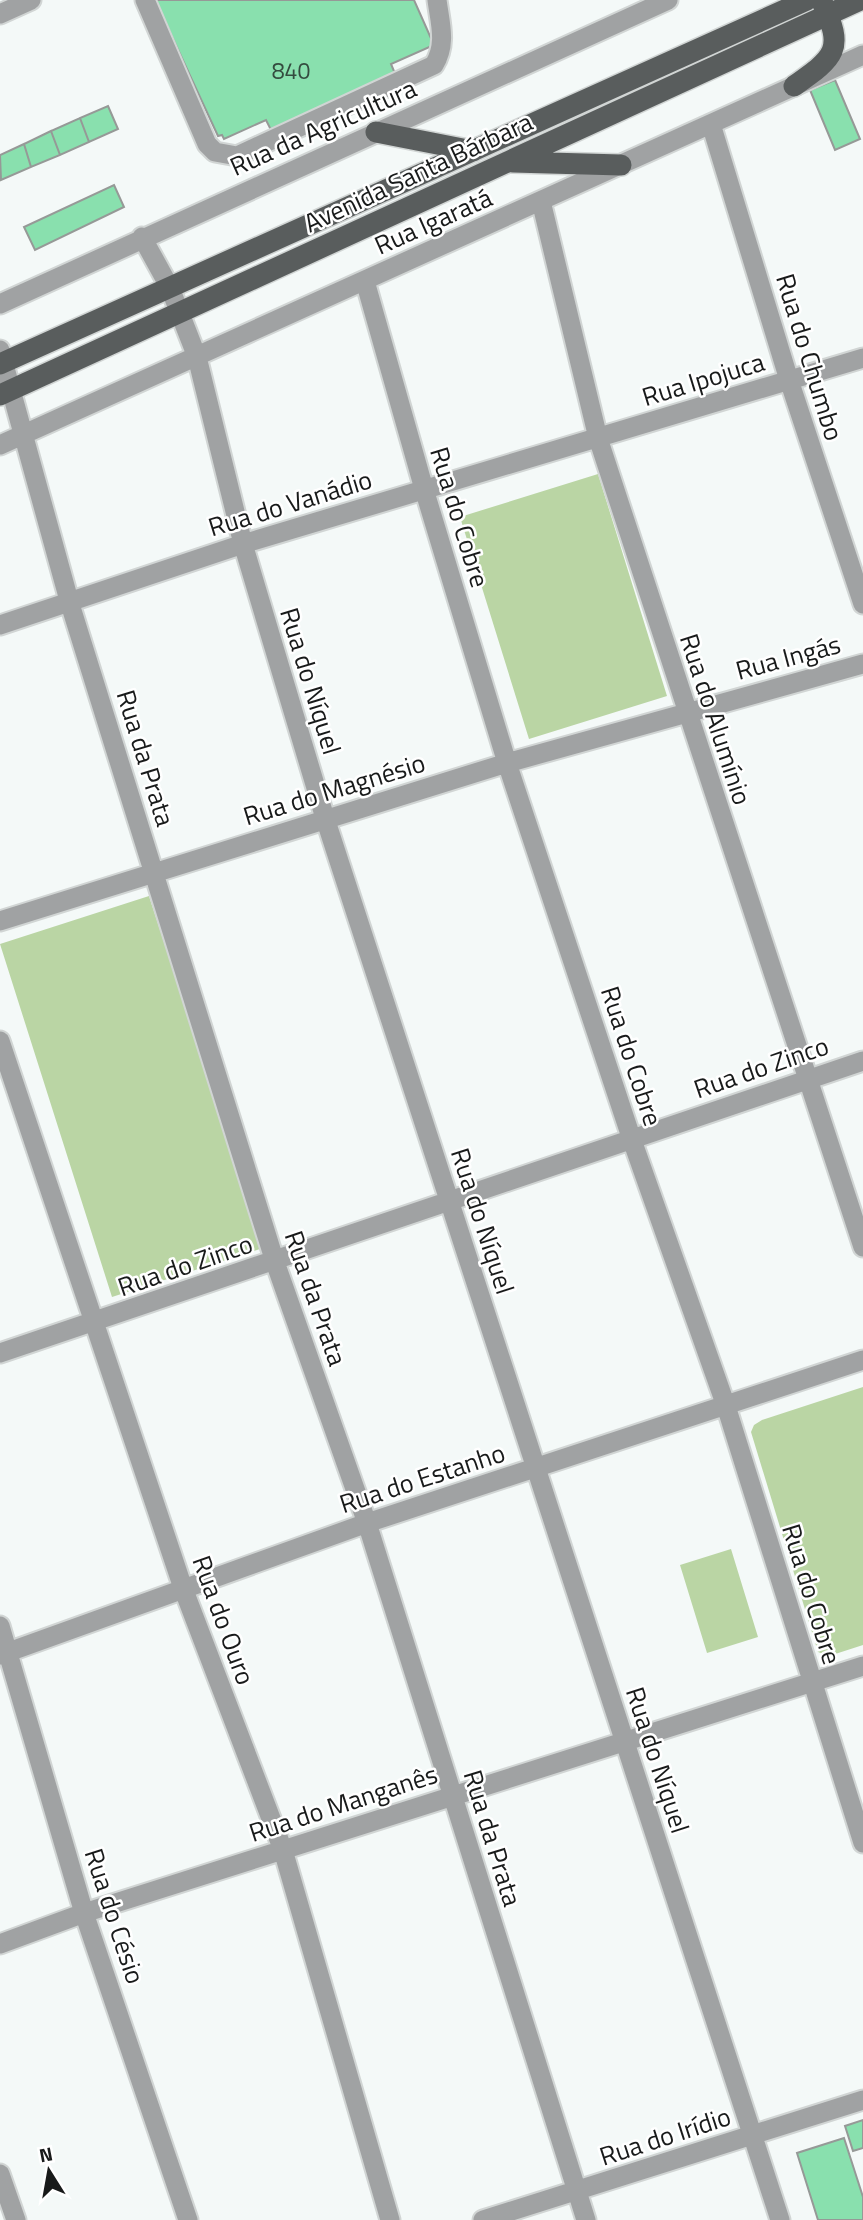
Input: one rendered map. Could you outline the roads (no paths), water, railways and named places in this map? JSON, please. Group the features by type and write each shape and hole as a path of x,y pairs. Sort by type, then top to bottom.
{"main road":[{"name":"Avenida Santa Bárbara","path":"2,359 170,288 807,0"},
{"path":"794,86 825,64 835,49 835,33 848,5"},
{"name":"Avenida Santa Bárbara","path":"6,392 848,5"},
{"path":"376,132 473,151"},
{"path":"507,162 621,165"}],"street":[{"path":"0,14 31,0"},
{"path":"145,0 207,144 215,152 237,156 434,65 441,54 443,43 437,0"},
{"name":"Rua da Agricultura","path":"1,302 668,0"},
{"name":"Rua Igaratá","path":"0,446 863,55"},
{"name":"Rua do Chumbo","path":"711,124 789,380 863,604"},
{"name":"Rua do Alumínio","path":"541,201 598,438 863,1247"},
{"name":"Rua do Níquel","path":"142,237 170,288 197,357 243,544 325,818 780,2220"},
{"name":"Rua do Cobre","path":"365,281 424,489 507,763 632,1140 726,1406 863,1843"},
{"name":"Rua Ipojuca","path":"598,438 863,358"},
{"name":"Rua da Prata","path":"2,359 6,392 26,434 70,604 275,1262 367,1523 586,2220"},
{"name":"Rua do Vanádio","path":"0,625 70,604 243,544 598,438"},
{"name":"Rua Ingás","path":"686,711 863,664"},
{"name":"Rua do Magnésio","path":"0,920 154,874 325,818 686,711"},
{"name":"Rua do Ouro","path":"0,1041 92,1324 183,1588 283,1850 390,2220"},
{"name":"Rua do Zinco","path":"0,1353 449,1203 863,1060"},
{"name":"Rua do Estanho","path":"4,1653 367,1523 863,1360"},
{"name":"Rua do Césio","path":"0,1626 4,1653 84,1913 188,2220"},
{"name":"Rua do Manganês","path":"0,1944 84,1913 863,1666"},
{"name":"Rua do Irídio","path":"483,2220 863,2100"},
{"path":"0,2174 16,2220"}]}
